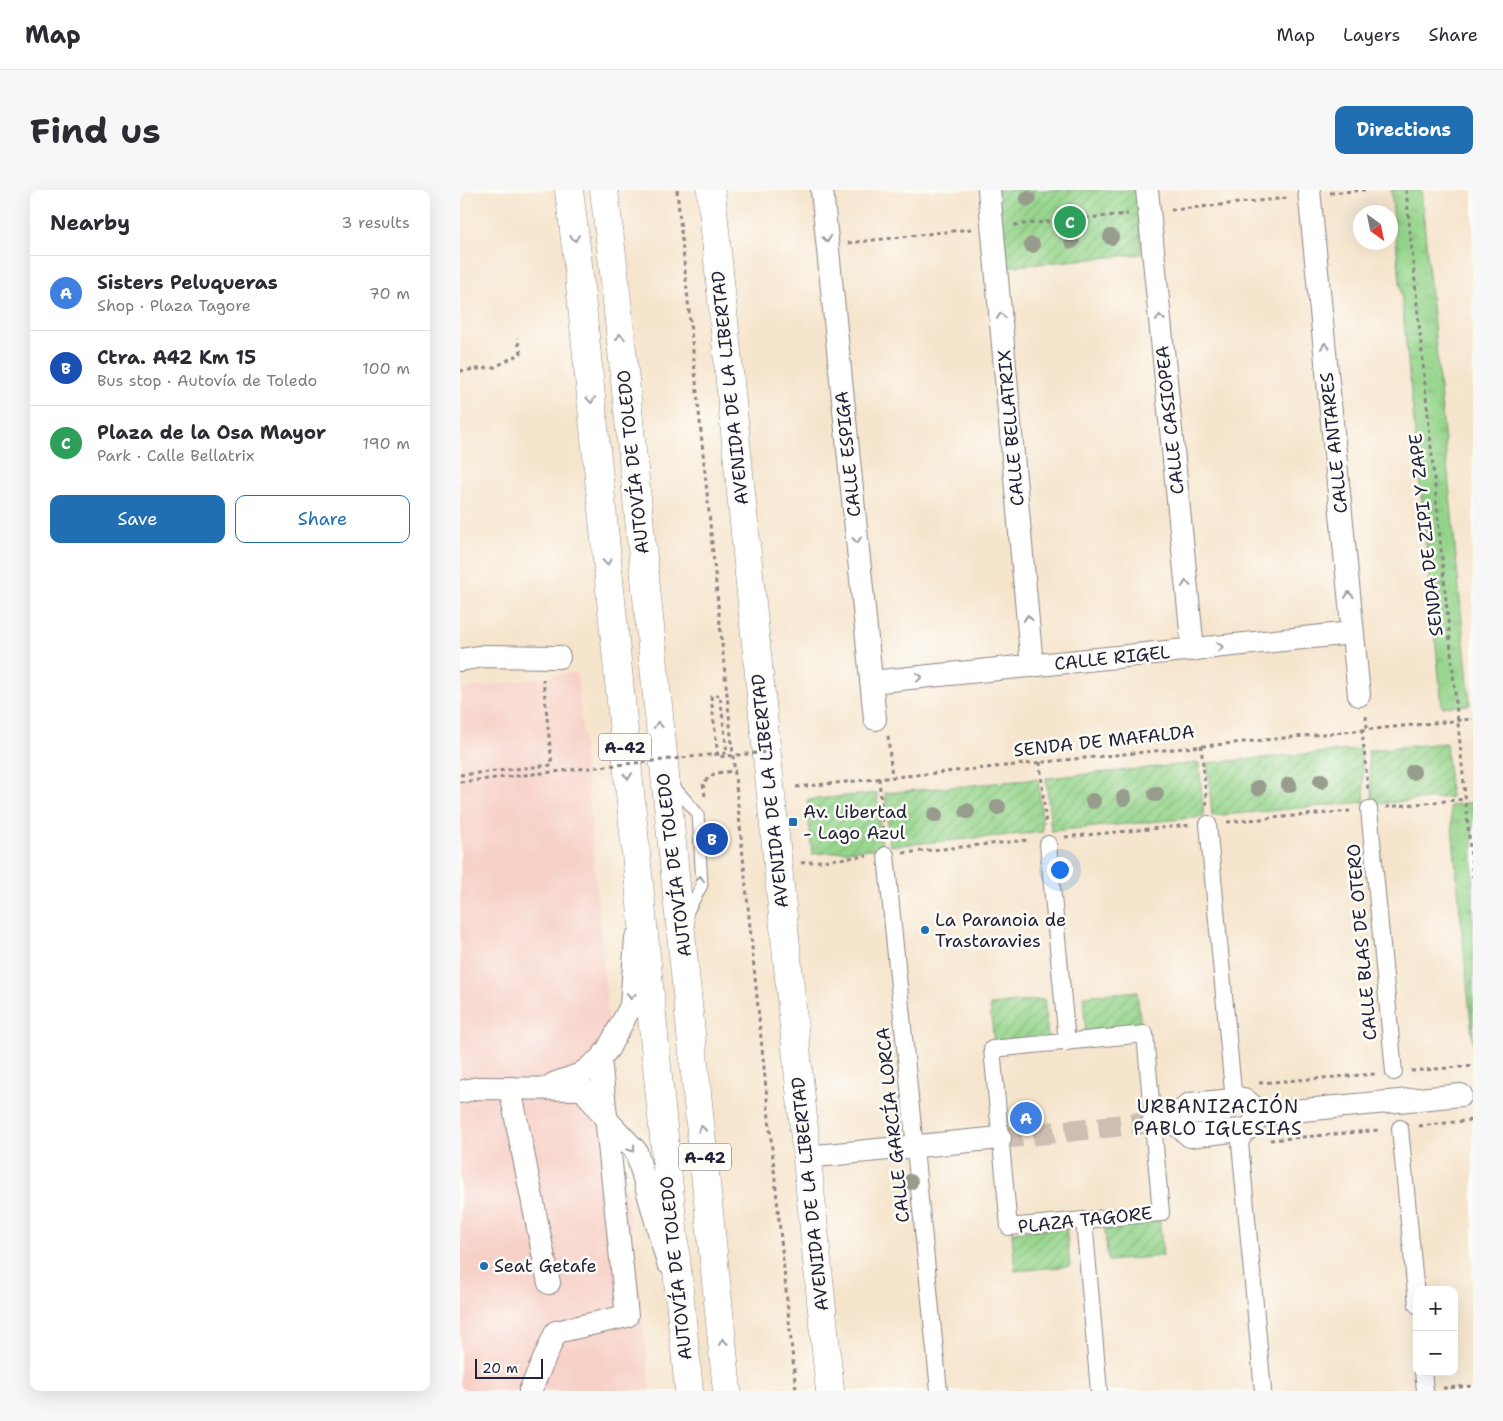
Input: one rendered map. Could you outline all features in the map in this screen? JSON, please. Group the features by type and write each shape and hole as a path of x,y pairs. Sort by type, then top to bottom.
{"main road":[{"name":"AUTOVÍA DE TOLEDO","path":"569,190 688,1386"},
{"name":"AUTOVÍA DE TOLEDO","path":"604,190 614,272 663,774 682,924 728,1391"},
{"name":"AVENIDA DE LA LIBERTAD","path":"711,190 830,1391"}],"street":[{"name":"CALLE ESPIGA","path":"822,190 875,719"},
{"name":"CALLE BELLATRIX","path":"989,190 1032,666"},
{"name":"CALLE ANTARES","path":"1310,193 1358,695"},
{"name":"CALLE CASIOPEA","path":"1148,201 1193,650"},
{"name":"CALLE RIGEL","path":"871,682 1352,633"},
{"path":"460,660 484,656 559,657"},
{"name":"CALLE BLAS DE OTERO","path":"1369,809 1394,1072"},
{"path":"1208,824 1238,1092 1250,1129 1263,1391"},
{"path":"1047,841 1067,1042"},
{"name":"CALLE GARCÍA LORCA","path":"886,855 939,1391"},
{"path":"543,1087 581,1074 600,1059 608,1049 630,1006 640,895"},
{"name":"PLAZA TAGORE","path":"1145,1034 1162,1121 1161,1213 1008,1227 992,1049 1067,1042 1145,1034"},
{"path":"530,1391 556,1332 627,1316 600,1059"},
{"path":"460,1092 478,1088 543,1087 583,1089 606,1119 636,1151 680,1305"},
{"path":"510,1088 549,1283"},
{"path":"1162,1121 1190,1104 1238,1092"},
{"path":"1162,1121 1190,1136 1250,1129 1461,1095"},
{"path":"1400,1128 1415,1286"},
{"path":"806,1157 1000,1138"},
{"path":"1084,1220 1099,1391"},
{"path":"1423,1376 1425,1390"}],"lane":[{"path":"1162,1121 1227,1115"}],"path":[{"path":"677,190 796,1391"},
{"path":"828,245 993,227 1148,201 1364,190"},
{"name":"SENDA DE ZIPI Y ZAPE","path":"1406,190 1473,877"},
{"path":"460,371 495,368 521,353 517,338"},
{"path":"460,775 552,765 543,677"},
{"path":"460,781 500,778 608,766 628,764 717,754 727,753 720,695 711,696 713,713 716,740 717,748 718,757 766,752"},
{"name":"SENDA DE MAFALDA","path":"738,794 1201,745 1473,719"},
{"path":"1362,729 1369,809"},
{"path":"1201,745 1208,824"},
{"path":"1040,762 1047,841"},
{"path":"706,802 703,784 715,773 736,771"},
{"path":"879,778 886,855"},
{"path":"801,863 1047,841 1466,799"},
{"path":"1238,1092 1394,1072 1473,1066"},
{"path":"1250,1129 1400,1128 1473,1120"}],"shaded area":[{"path":"577,672 623,1164 651,1391 460,1391 460,690"}],"green space":[{"path":"998,190 1136,190 1142,254 1005,267"},
{"path":"1391,190 1421,190 1470,705 1442,707 1397,250 1398,205 1392,205"},
{"path":"1446,743 1451,797 1373,804 1368,750"},
{"path":"1361,749 1365,802 1212,816 1207,763"},
{"path":"1199,763 1204,817 1051,831 1046,778"},
{"path":"1038,779 1043,832 890,846 885,793"},
{"path":"877,793 882,848 812,854 807,800"},
{"path":"1473,802 1473,1046 1450,806"},
{"path":"1137,991 1141,1029 1086,1035 1083,996"},
{"path":"1044,999 1048,1038 994,1044 990,1005"},
{"path":"1159,1217 1163,1256 1108,1261 1104,1223"},
{"path":"1066,1227 1070,1266 1015,1271 1012,1232"}],"tunnel":[{"path":"1000,1138 1153,1122"}],"place":[{"name":"Plaza de la Osa Mayor","path":"1070,222"},
{"name":"Av. Libertad - Lago Azul","path":"793,822"},
{"name":"Ctra. A42 Km 15","path":"712,839"},
{"name":"La Paranoia de Trastaravies","path":"925,930"},
{"name":"Sisters Peluqueras","path":"1026,1118"},
{"name":"Seat Getafe","path":"484,1266"}],"district":[{"name":"URBANIZACIÓN PABLO IGLESIAS","path":"1218,1117"}]}
